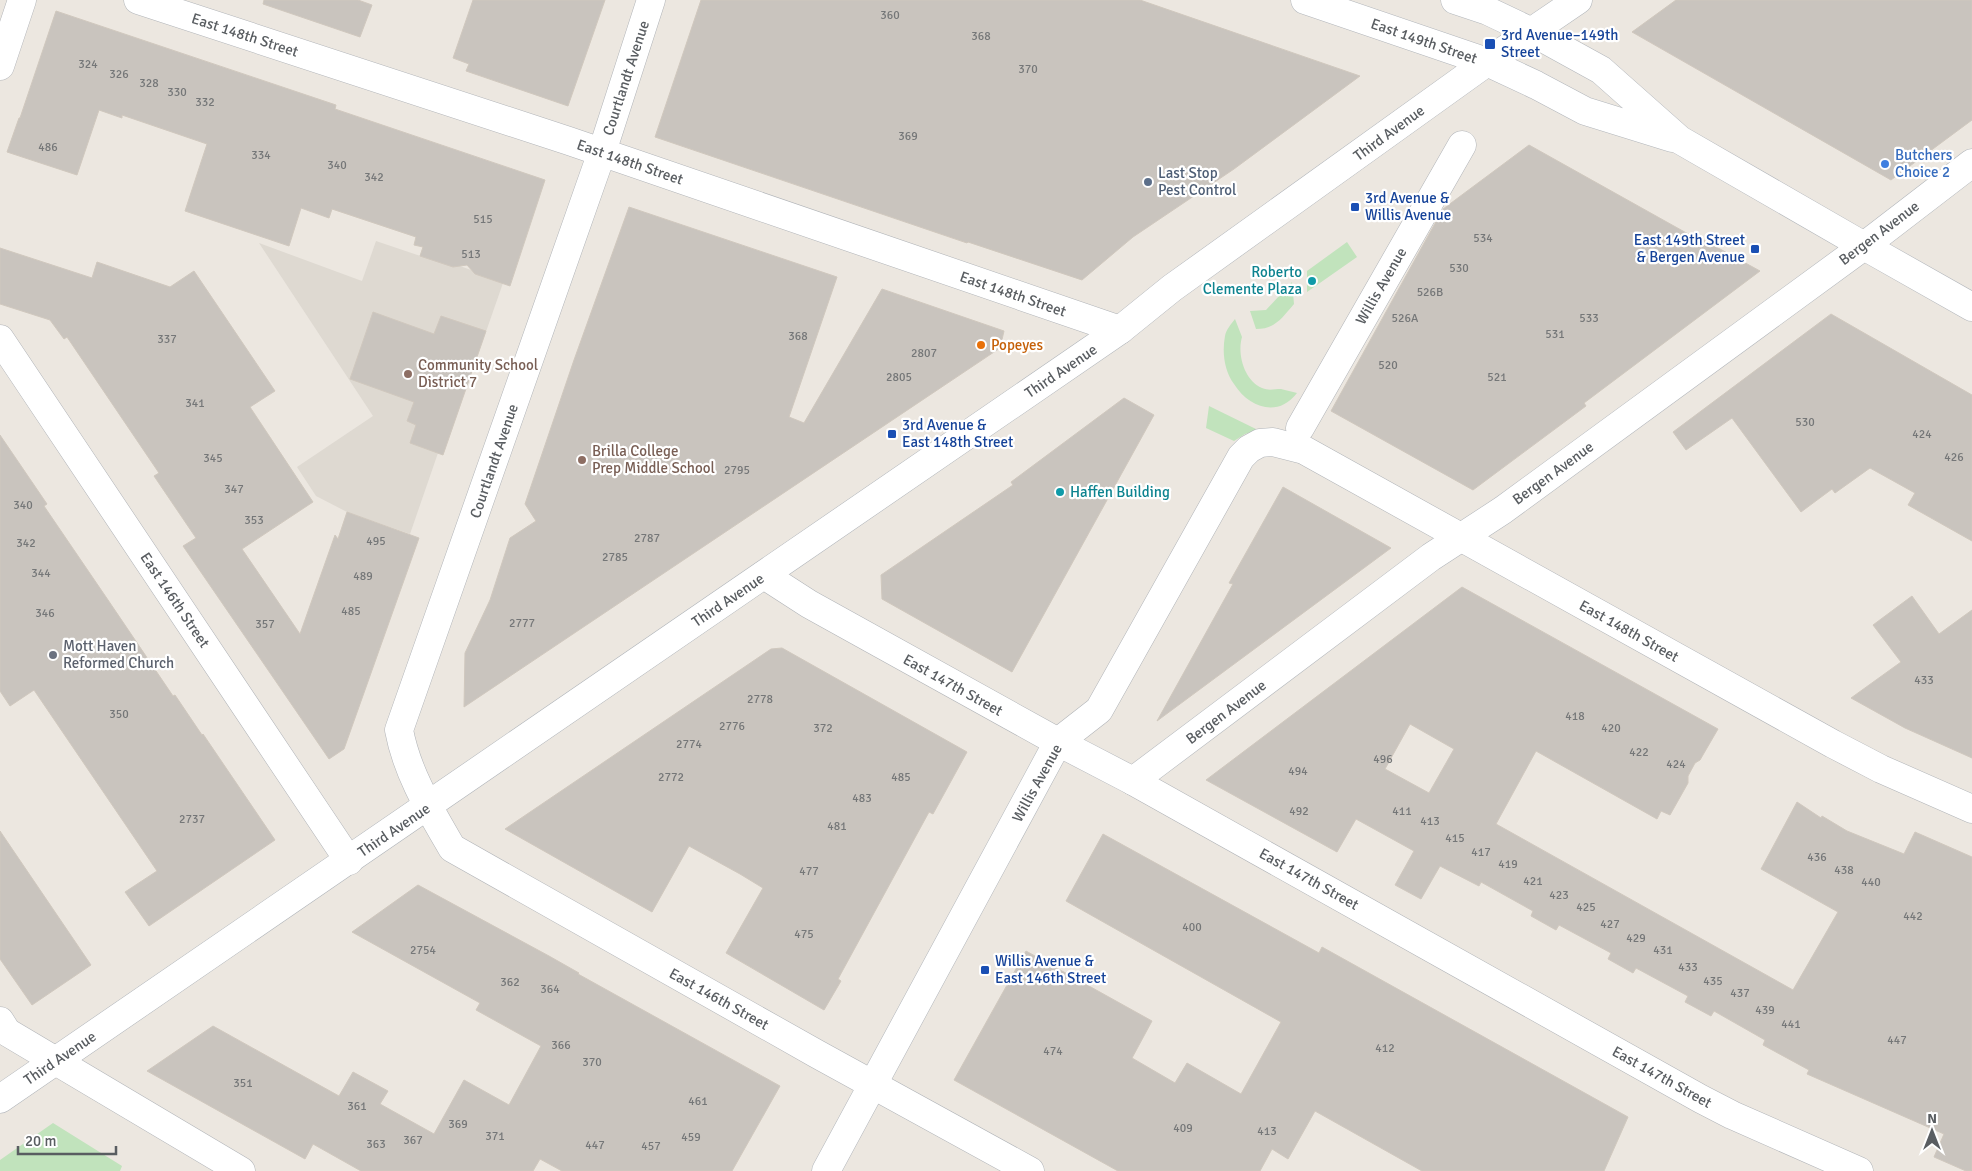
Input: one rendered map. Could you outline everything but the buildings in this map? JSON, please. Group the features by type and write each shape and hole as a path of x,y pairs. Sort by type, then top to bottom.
{"street":[{"path":"0,66 22,0"},
{"name":"East 148th Street","path":"138,0 602,152 1120,330"},
{"name":"Courtlandt Avenue","path":"428,807 404,755 399,730 602,152 651,0"},
{"name":"East 149th Street","path":"1305,0 1487,62 1585,111 1680,140"},
{"path":"1532,32 1578,0"},
{"name":"East 149th Street","path":"1465,2 1532,32 1600,70 1680,140 1972,306"},
{"name":"Third Avenue","path":"0,1099 428,807 1120,330 1172,288 1487,62 1532,32"},
{"name":"Willis Avenue","path":"826,1171 1058,742 1099,710 1241,457 1249,449 1260,443 1295,436 1462,145"},
{"name":"Bergen Avenue","path":"1133,781 1461,536 1503,510 1864,246 1972,163"},
{"name":"East 146th Street","path":"0,339 349,861"},
{"name":"East 148th Street","path":"1295,436 1320,458 1833,744 1972,809"},
{"name":"East 147th Street","path":"764,575 809,604 1058,742 1133,781 1701,1099 1859,1171"},
{"name":"East 146th Street","path":"428,807 452,848 1030,1171"},
{"path":"0,1021 7,1032 240,1171"}],"shaded area":[{"name":"Community School District 7","path":"376,241 453,267 460,266 471,270 475,274 503,283 443,455 438,453 410,534 347,512 316,496 297,467 373,416 259,243 362,281"}],"green space":[{"path":"1347,242 1357,257 1307,292 1307,271"},
{"path":"1292,282 1294,304 1273,325 1256,329 1250,311 1266,310"},
{"path":"1235,319 1242,337 1240,351 1243,366 1251,379 1265,389 1281,389 1297,393 1281,406 1264,407 1256,404 1240,392 1231,379 1226,367 1224,342 1229,327"},
{"path":"1209,406 1258,430 1245,434 1234,441 1206,428"},
{"path":"53,1123 122,1166 120,1171 0,1171 0,1160"}],"place":[{"name":"3rd Avenue–149th Street","path":"1490,44"},
{"name":"Butchers Choice 2","path":"1885,164"},
{"name":"Last Stop Pest Control","path":"1148,182"},
{"name":"3rd Avenue & Willis Avenue","path":"1355,207"},
{"name":"East 149th Street & Bergen Avenue","path":"1755,249"},
{"name":"Roberto Clemente Plaza","path":"1312,281"},
{"name":"Popeyes","path":"981,345"},
{"name":"Community School District 7","path":"408,374"},
{"name":"3rd Avenue & East 148th Street","path":"892,434"},
{"name":"Brilla College Prep Middle School","path":"582,460"},
{"name":"Haffen Building","path":"1060,492"},
{"name":"Mott Haven Reformed Church","path":"53,655"},
{"name":"Willis Avenue & East 146th Street","path":"985,970"}]}
